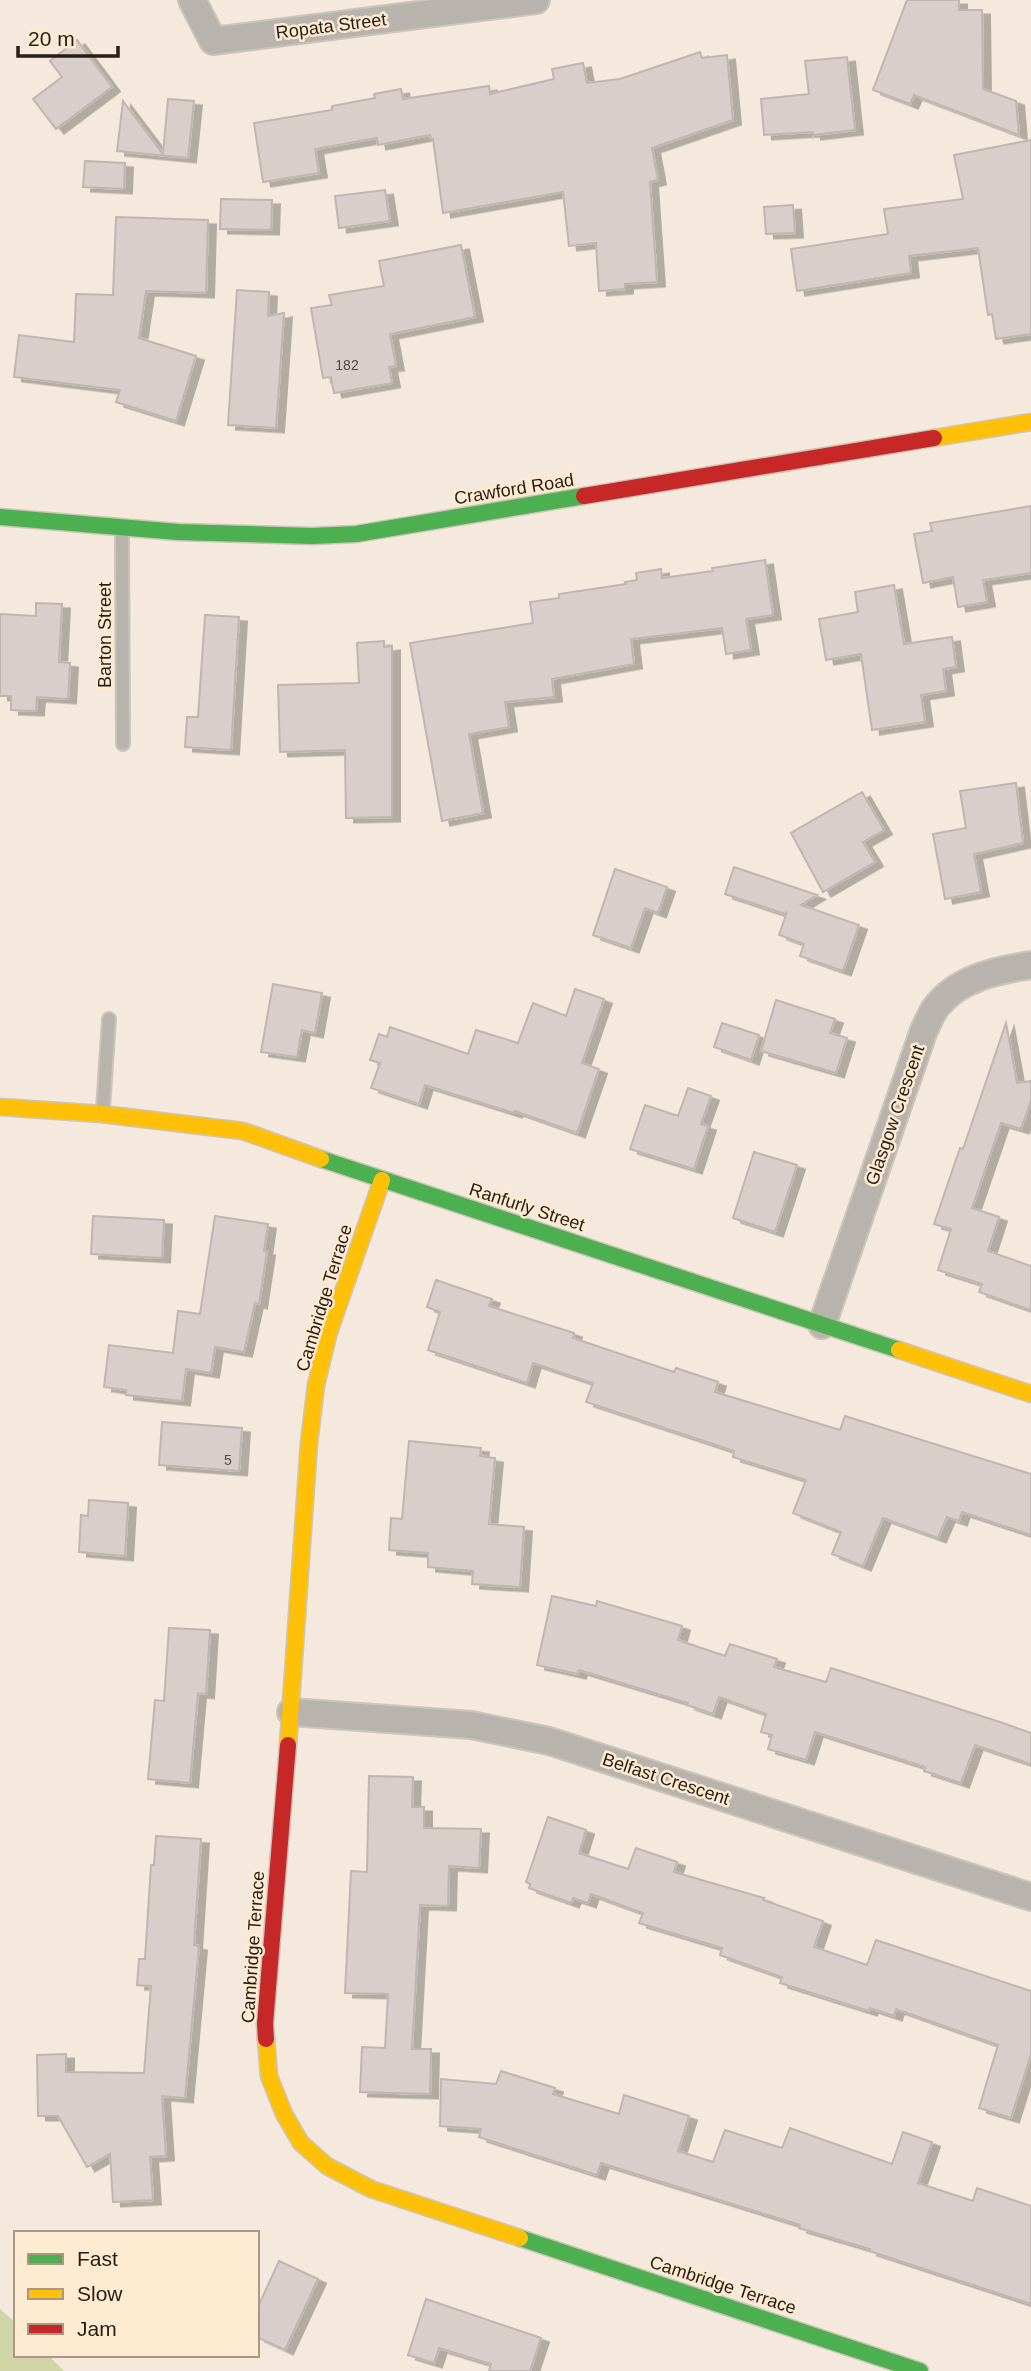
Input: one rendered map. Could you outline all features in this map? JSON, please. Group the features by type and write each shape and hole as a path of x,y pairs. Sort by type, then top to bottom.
{"street":[{"name":"Ropata Street","path":"192,0 214,41 536,0"},
{"name":"Crawford Road","path":"0,517 274,537 356,534 1031,422"},
{"name":"Glasgow Crescent","path":"822,1325 924,1030 936,1006 968,982 1002,970 1031,965"},
{"name":"Ranfurly Street","path":"0,1107 102,1114 243,1131 382,1180 1031,1394"},
{"name":"Cambridge Terrace","path":"382,1180 329,1332 316,1385 309,1443 291,1712 265,2024 269,2076 284,2114 301,2143 327,2166 371,2189 920,2371"},
{"name":"Belfast Crescent","path":"291,1712 471,1725 550,1741 1031,1898"}],"lane":[{"name":"Barton Street","path":"122,527 123,744"},
{"path":"102,1114 109,1019"}],"green space":[{"path":"0,2309 14,2321 14,2357 50,2357 64,2371 0,2371"}],"building":[{"path":"907,0 959,0 959,10 982,10 983,89 1016,101 1019,135 914,95 910,104 873,90"},
{"path":"77,40 112,87 56,129 33,99 62,77 50,61"},
{"path":"700,52 702,58 727,55 733,120 652,148 658,180 650,182 657,282 625,284 625,289 599,291 596,243 569,246 563,192 443,213 433,139 430,135 378,145 377,138 315,149 319,173 263,182 254,123 332,110 332,106 375,98 374,94 401,89 403,99 489,86 490,94 554,79 552,69 583,63 587,83 620,79"},
{"path":"847,57 855,130 813,135 813,132 764,135 761,99 809,94 805,61"},
{"path":"168,99 194,101 188,158 117,151 123,101 163,154"},
{"path":"1031,140 1031,334 996,339 992,314 988,315 978,248 909,256 911,273 797,291 791,249 888,234 884,209 963,199 954,155"},
{"path":"85,161 125,163 124,189 83,187"},
{"path":"385,190 390,221 339,228 335,196"},
{"path":"221,199 272,200 271,230 220,229"},
{"path":"793,205 795,233 766,234 764,207"},
{"path":"116,217 208,220 206,293 146,291 139,338 196,356 176,421 116,402 120,390 14,377 19,335 74,342 76,294 113,295"},
{"path":"461,245 475,317 390,334 396,366 389,367 392,383 334,393 331,377 323,378 311,308 332,305 329,295 384,286 379,261"},
{"path":"237,290 269,292 268,316 284,313 276,428 228,425"},
{"path":"1031,506 1031,573 983,580 987,602 958,607 953,577 923,583 914,534 932,531 930,523"},
{"path":"765,560 773,615 746,619 751,650 726,654 722,628 631,639 634,664 552,679 554,697 505,702 509,727 469,734 483,813 442,821 410,643 533,623 530,602 559,598 559,594 626,584 625,582 637,580 636,573 661,569 662,578"},
{"path":"894,585 904,644 952,637 956,667 943,669 946,691 921,695 925,722 872,730 861,654 826,660 819,619 858,612 855,592"},
{"path":"36,603 62,604 59,662 70,663 68,699 37,697 36,711 11,710 11,696 0,696 0,614 36,616"},
{"path":"205,615 239,617 231,750 185,747 187,717 198,717"},
{"path":"384,641 384,647 392,646 392,817 346,818 345,750 280,752 278,685 359,683 357,643"},
{"path":"1016,783 1023,843 974,854 981,892 945,899 933,834 966,828 960,791"},
{"path":"862,792 884,830 863,842 875,862 823,892 791,833"},
{"path":"734,867 817,895 801,905 859,925 843,971 800,956 804,944 779,935 787,912 785,914 725,894"},
{"path":"615,869 667,887 658,913 645,908 631,948 593,935"},
{"path":"273,984 322,993 315,1033 302,1030 297,1057 261,1052"},
{"path":"575,989 604,999 582,1063 599,1069 577,1133 515,1111 514,1113 425,1085 419,1104 371,1088 380,1063 370,1060 379,1034 387,1037 390,1027 468,1054 476,1030 518,1043 533,1003 566,1016"},
{"path":"776,1000 835,1019 830,1033 847,1038 836,1073 761,1051"},
{"path":"722,1023 759,1035 751,1060 714,1047"},
{"path":"1006,1023 1017,1083 1031,1081 1031,1100 1021,1129 1001,1123 972,1208 999,1217 988,1251 1031,1266 1031,1310 979,1292 982,1284 938,1270 951,1229 934,1224"},
{"path":"688,1088 711,1096 701,1124 708,1126 694,1169 630,1149 645,1105 678,1116"},
{"path":"754,1152 797,1165 775,1232 733,1218"},
{"path":"93,1216 164,1220 162,1258 91,1254"},
{"path":"215,1216 268,1224 259,1304 255,1303 244,1352 215,1347 211,1373 186,1369 182,1401 126,1395 126,1390 104,1387 109,1345 173,1353 178,1311 200,1314"},
{"path":"436,1280 492,1299 489,1306 574,1333 573,1338 674,1372 676,1368 718,1382 715,1392 840,1430 845,1416 1031,1474 1031,1535 962,1512 959,1521 947,1517 938,1538 883,1518 863,1566 832,1554 841,1532 793,1513 806,1480 733,1457 734,1451 586,1402 593,1383 533,1363 527,1383 428,1350 440,1312 427,1307"},
{"path":"162,1422 242,1428 239,1471 159,1465"},
{"path":"409,1441 481,1448 480,1456 495,1458 489,1524 524,1527 520,1587 472,1584 473,1571 428,1567 428,1553 389,1550 391,1518 402,1519"},
{"path":"89,1500 128,1503 125,1556 79,1552 81,1515 88,1516"},
{"path":"552,1596 596,1606 597,1601 682,1626 678,1640 725,1656 730,1644 777,1659 774,1667 826,1682 831,1668 1000,1722 1031,1733 1031,1764 975,1745 961,1783 924,1771 925,1767 815,1732 806,1760 768,1749 772,1735 761,1732 766,1714 719,1697 713,1714 687,1705 688,1703 579,1670 578,1674 537,1665"},
{"path":"169,1628 210,1630 206,1694 198,1693 190,1783 148,1779 155,1700 164,1701"},
{"path":"369,1776 413,1777 412,1807 424,1807 424,1828 481,1829 479,1868 449,1866 448,1906 420,1905 412,2049 431,2049 430,2094 360,2092 362,2047 385,2048 388,1994 345,1993 351,1871 367,1872"},
{"path":"548,1817 586,1830 579,1853 628,1869 636,1848 677,1862 674,1872 764,1898 763,1900 823,1921 814,1947 867,1965 876,1940 1031,1991 1031,2054 1011,2118 979,2108 998,2045 896,2009 894,2016 870,2008 869,2011 780,1983 782,1977 720,1955 722,1948 639,1923 643,1913 591,1894 588,1903 573,1898 571,1903 529,1888 530,1884 526,1882"},
{"path":"156,1836 201,1839 194,1945 199,1946 185,2098 162,2096 166,2156 150,2157 153,2200 113,2202 110,2154 87,2167 58,2116 38,2116 37,2055 66,2054 66,2072 144,2073 151,1986 137,1985 139,1959 145,1959 151,1865 154,1865"},
{"path":"501,2071 555,2088 553,2094 619,2114 624,2095 689,2116 678,2151 713,2162 725,2130 782,2148 790,2128 892,2164 903,2132 932,2142 918,2183 973,2201 977,2188 1031,2206 1031,2304 869,2251 870,2249 799,2228 800,2225 601,2163 597,2175 479,2137 481,2129 440,2126 441,2079 496,2084"},
{"path":"279,2261 318,2279 285,2350 259,2338 259,2305"},
{"path":"426,2299 541,2338 530,2371 489,2371 491,2364 439,2348 434,2363 408,2355"}],"traffic: fast":[{"path":"0,517 178,532 312,536 356,534 584,496"},
{"path":"321,1159 899,1350"},
{"path":"520,2238 920,2371"}],"traffic: slow":[{"path":"934,438 1031,422"},
{"path":"0,1107 102,1114 243,1131 321,1159"},
{"path":"288,1745 309,1443 316,1385 329,1332 382,1180"},
{"path":"899,1350 1031,1394"},
{"path":"266,2039 269,2076 284,2114 301,2143 327,2166 371,2189 520,2238"}],"traffic: jam":[{"path":"584,496 934,438"},
{"path":"266,2039 265,2024 288,1745"}]}
